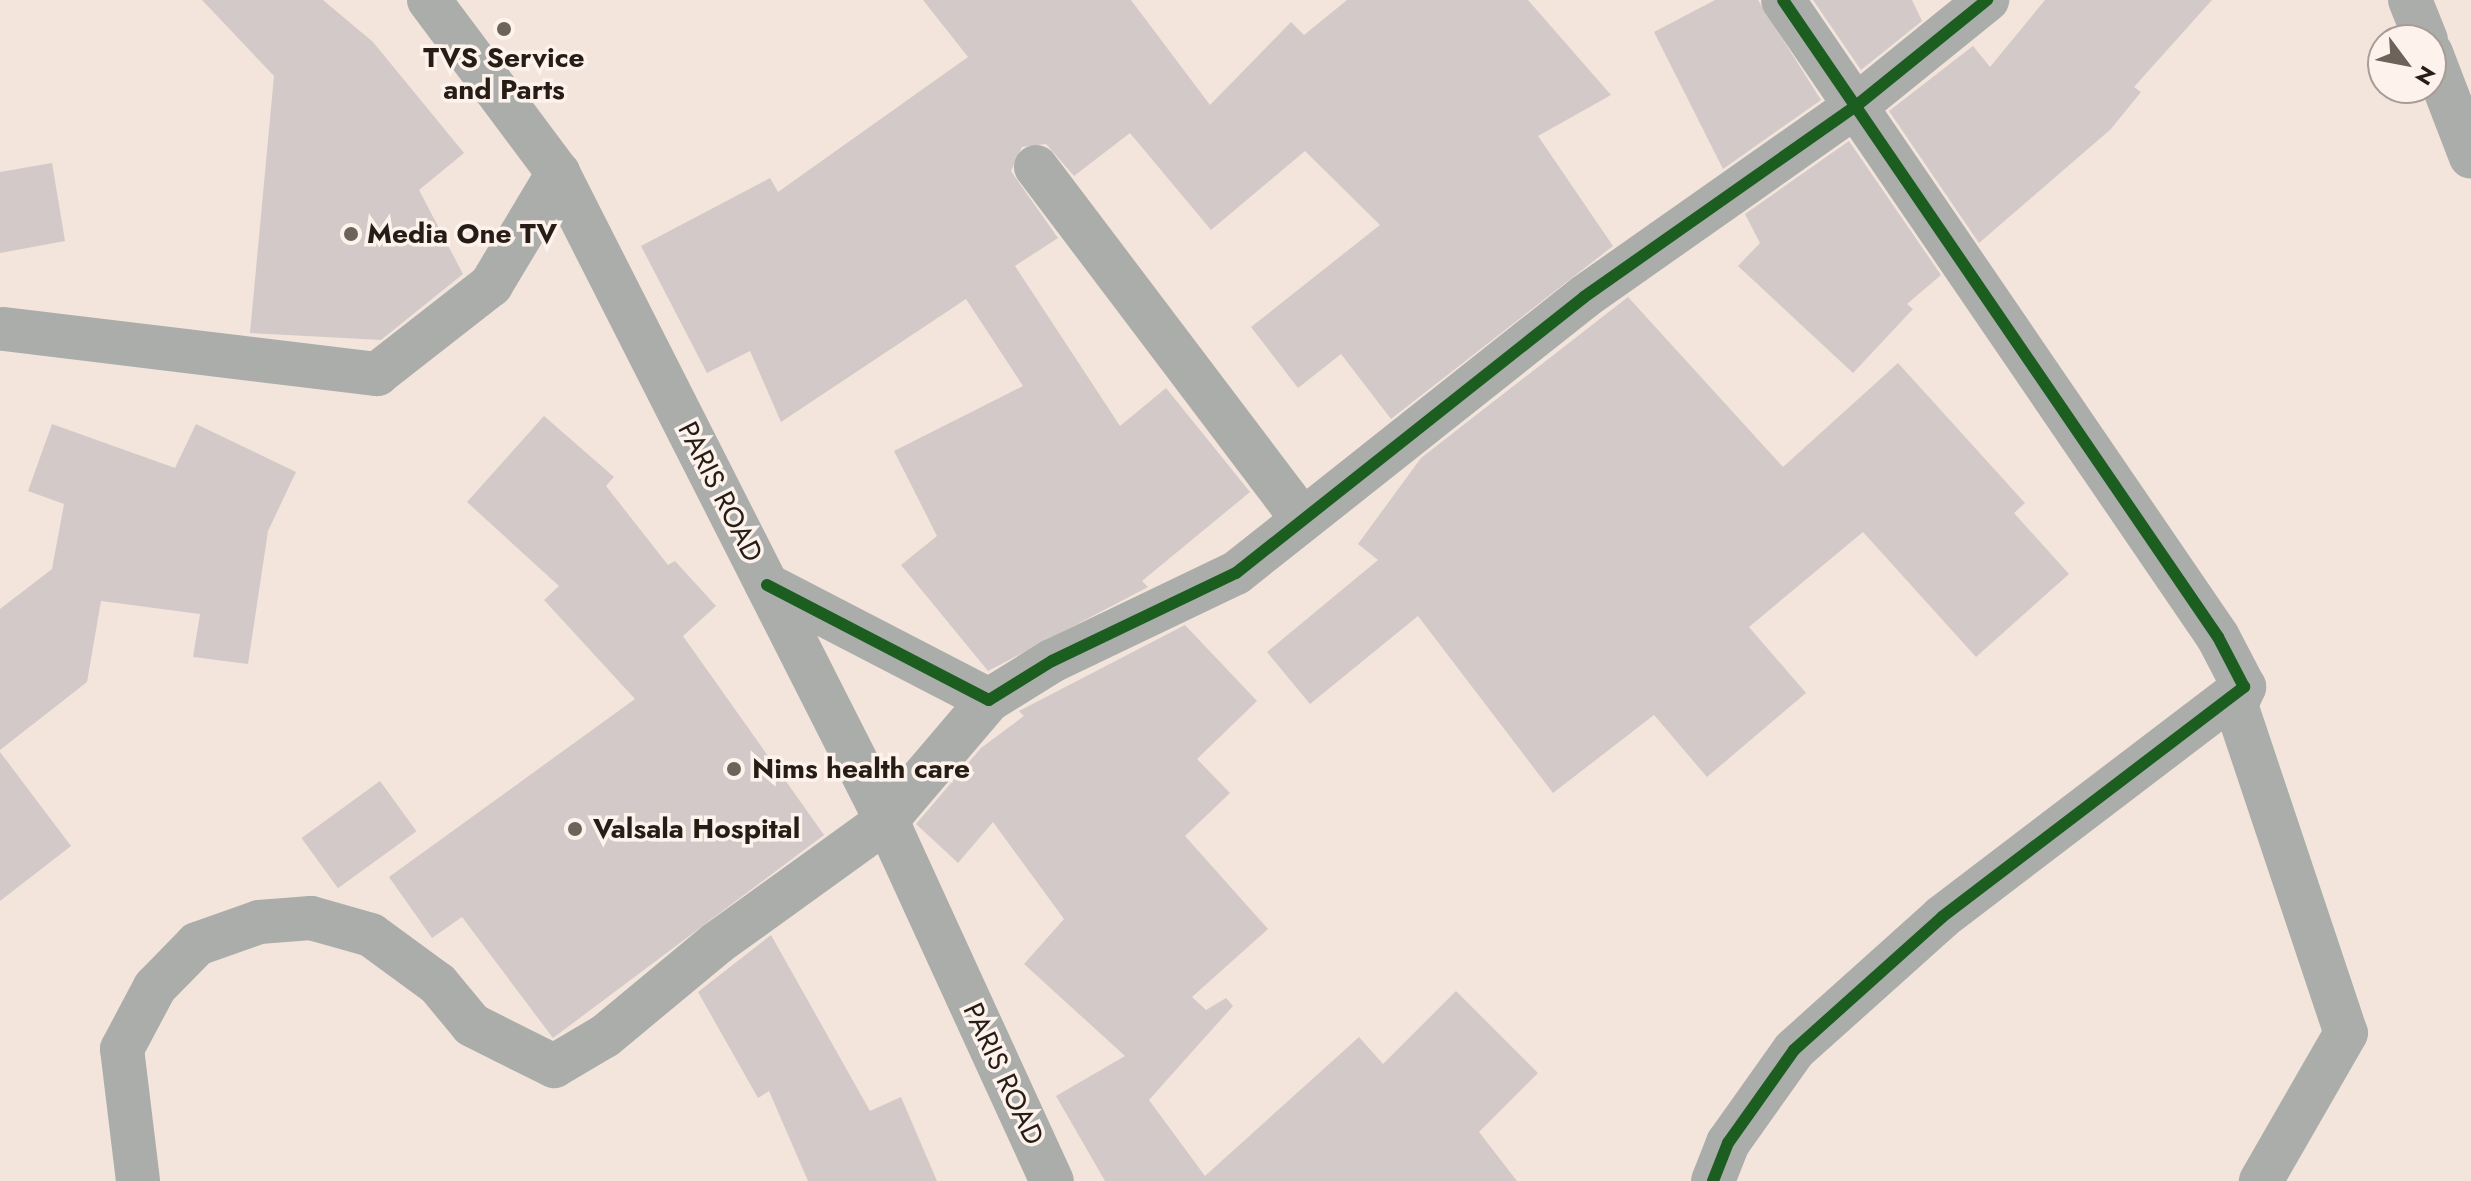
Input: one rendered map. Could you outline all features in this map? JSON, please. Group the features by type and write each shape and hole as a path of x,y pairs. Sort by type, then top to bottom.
{"street":[{"name":"PARIS ROAD","path":"429,0 558,173 885,822 1052,1181"},
{"path":"1783,0 2218,637 2244,687"},
{"path":"138,1181 122,1049 155,987 197,944 259,922 311,918 371,935 438,984 472,1025 554,1066 605,1036 717,943 885,822 989,700 1052,661 1236,573 1584,297 1856,106 1987,0"},
{"path":"2410,0 2420,24"},
{"path":"2447,95 2471,157"},
{"path":"1036,167 1302,519"},
{"path":"4,329 377,374 491,285 558,173"},
{"path":"767,585 989,700"},
{"path":"1713,1181 1728,1143 1794,1050 1942,917 2244,687"},
{"path":"2244,687 2236,705 2346,1033 2261,1181"}],"building":[{"path":"202,0 323,0 373,42 464,153 419,190 463,274 381,340 250,333 274,76"},
{"path":"923,0 1131,0 1210,105 1291,22 1304,35 1347,0 1528,0 1611,95 1538,136 1613,246 1391,419 1341,354 1298,388 1251,327 1380,225 1305,151 1211,230 1130,133 1074,176 1046,144 1022,147 1011,171 1058,238 1015,266 1120,426 1166,388 1250,492 1142,581 1148,587 988,671 901,565 937,536 894,451 1023,386 966,299 781,422 750,351 707,373 641,246 770,178 778,192 968,57"},
{"path":"1715,0 1758,0 1821,100 1723,169 1654,32"},
{"path":"1813,0 1912,0 1922,21 1861,70"},
{"path":"2045,0 2212,0 2134,87 2141,92 2111,129 1979,243 1889,111 1973,46 1990,67"},
{"path":"1849,141 1941,275 1907,304 1913,309 1853,373 1738,266 1760,243 1745,214"},
{"path":"52,163 65,241 0,253 0,172"},
{"path":"1628,297 1783,467 1898,363 2025,503 2014,513 2069,574 1976,657 1863,532 1749,627 1806,693 1707,777 1654,715 1553,793 1418,616 1310,704 1267,652 1378,560 1358,544 1421,458"},
{"name":"Valsala Hospital","path":"544,416 614,477 606,486 668,565 675,561 716,606 683,636 824,835 553,1038 462,917 432,938 389,877 635,699 544,600 559,586 467,502"},
{"path":"52,424 175,468 196,424 296,472 268,531 248,664 193,657 200,614 101,601 87,682 0,750 0,609 52,569 64,504 28,491"},
{"path":"1185,625 1257,701 1197,759 1230,793 1185,836 1268,929 1192,997 1206,1010 1226,998 1233,1006 1149,1100 1205,1176 1359,1037 1383,1064 1456,991 1538,1073 1479,1132 1517,1181 1105,1181 1056,1096 1125,1056 1024,964 1064,919 993,822 958,863 916,824 981,748 1024,716 1019,711"},
{"path":"0,752 71,846 0,901"},
{"path":"380,781 416,831 338,888 302,838"},
{"path":"771,935 870,1111 901,1097 937,1181 808,1181 769,1091 758,1098 698,992"}],"cycle path":[{"path":"1713,1181 1728,1143 1794,1050 1942,917 2244,687 2218,637 1783,0"},
{"path":"767,585 989,700 1052,661 1236,573 1584,297 1856,106 1987,0"}],"place":[{"name":"TVS Service and Parts","path":"504,29"},
{"name":"Media One TV","path":"351,234"},
{"name":"Nims health care","path":"734,769"},
{"name":"Valsala Hospital","path":"575,829"}]}
